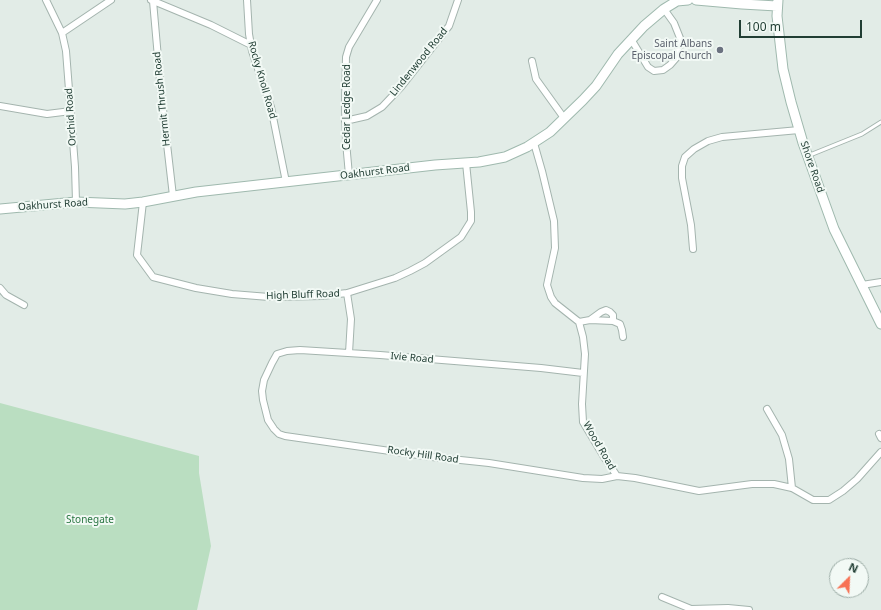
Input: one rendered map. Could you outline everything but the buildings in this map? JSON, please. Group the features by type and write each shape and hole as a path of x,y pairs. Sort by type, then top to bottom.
{"street":[{"name":"Orchid Road","path":"46,0 62,33 66,57 75,167 76,202"},
{"path":"62,33 111,0"},
{"path":"152,0 211,25 251,45"},
{"name":"Hermit Thrush Road","path":"152,0 161,92 174,196"},
{"name":"Rocky Knoll Road","path":"247,0 251,45 271,107 286,182"},
{"name":"Cedar Ledge Road","path":"349,175 345,121 346,67 349,47 377,0"},
{"name":"Lindenwood Road","path":"345,121 367,116 385,104 402,87 449,26 458,0"},
{"name":"Oakhurst Road","path":"0,209 76,202 126,204 174,196 286,182 435,165 485,162 505,157 517,153 550,132 596,86 630,39 664,9 677,1 688,0"},
{"path":"696,0 742,4 777,3"},
{"name":"Shore Road","path":"777,3 779,43 783,68 786,85 799,130 834,229 881,324"},
{"path":"630,39 648,66 654,71 663,70 670,65 677,57 680,38 674,23 664,9"},
{"path":"532,61 536,79 564,118"},
{"path":"0,106 47,114 71,111"},
{"path":"693,249 682,178 682,166 685,157 694,149 708,141 722,137 799,130"},
{"path":"534,143 554,221 555,248 547,285 551,297 555,303 579,322 590,320 613,321 620,324 623,337"},
{"name":"High Bluff Road","path":"144,202 137,255 153,277 196,288 234,295 269,297 322,296 347,293 394,278 410,271 425,263 461,237 471,221 466,163"},
{"path":"862,285 881,282"},
{"path":"0,288 6,295 24,305"},
{"path":"347,293 351,319 349,353"},
{"path":"590,320 596,314 606,310 613,315 613,321"},
{"name":"Wood Road","path":"579,322 585,354 583,373 583,422 617,476 635,478 699,491 760,484 774,484 792,488 813,500 829,500 857,479 881,452"},
{"name":"Ivie Road","path":"263,387 264,380 274,358 278,354 300,350 541,368 583,373"},
{"name":"Rocky Hill Road","path":"263,387 263,400 268,420 279,434 285,436 432,457 489,463 583,478 602,479 617,476"},
{"path":"767,409 782,435 789,459 792,488"},
{"path":"662,597 691,609 728,608 749,610"}],"lane":[{"path":"808,156 862,134 881,122"}],"green space":[{"name":"Stonegate","path":"0,403 199,456 199,473 211,546 197,610 0,610"}],"place":[{"name":"Saint Albans Episcopal Church","path":"720,50"}]}
